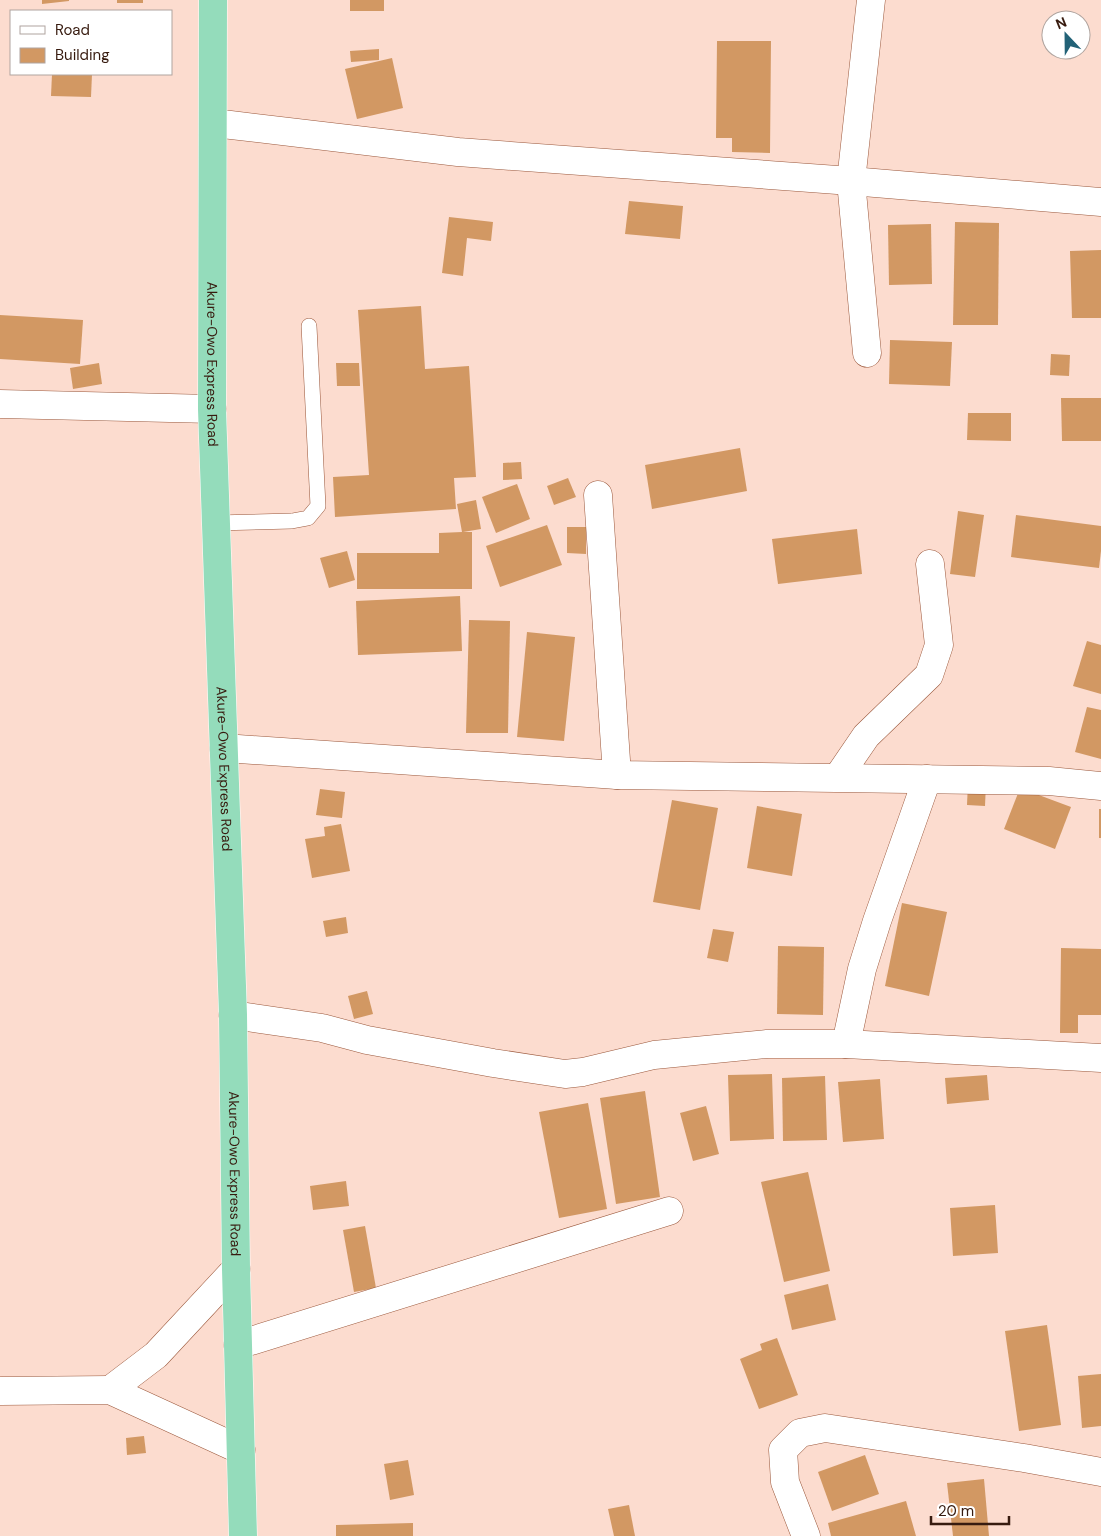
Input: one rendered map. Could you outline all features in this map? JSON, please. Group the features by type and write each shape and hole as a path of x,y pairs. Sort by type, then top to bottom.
{"highway":[{"name":"Akure-Owo Express Road","path":"213,0 212,409 233,1015 236,1269 243,1536"}],"street":[{"path":"867,353 851,181 871,0"},
{"path":"214,123 458,152 851,181 1098,205"},
{"path":"0,404 212,409"},
{"path":"598,495 617,776"},
{"path":"838,778 866,736 929,675 939,645 930,564"},
{"path":"224,748 617,776 1049,781 1101,786"},
{"path":"846,1044 862,969 877,921 928,779"},
{"path":"233,1015 322,1028 377,1042 493,1064 565,1074 583,1072 654,1055 767,1044 846,1044 1101,1058"},
{"path":"238,1345 669,1212"},
{"path":"110,1390 156,1355 236,1269"},
{"path":"0,1391 110,1390 241,1450"},
{"path":"806,1536 785,1482 783,1450 800,1433 826,1428 1024,1458 1101,1472"}],"lane":[{"path":"215,523 292,521 308,518 318,506 309,326"}],"building":[{"path":"42,0 69,0 69,1 42,4"},
{"path":"117,0 143,0 143,3 117,3"},
{"path":"350,0 384,0 384,11 350,11"},
{"path":"717,41 771,41 770,153 732,152 732,138 716,138"},
{"path":"379,49 379,60 351,62 350,51"},
{"path":"392,58 403,108 357,119 345,69"},
{"path":"52,75 92,75 91,97 51,96"},
{"path":"629,201 683,206 680,239 625,234"},
{"path":"449,217 493,222 491,241 467,238 463,276 442,273"},
{"path":"955,222 999,223 998,325 953,325"},
{"path":"931,224 932,284 889,285 888,225"},
{"path":"1101,250 1101,318 1072,318 1070,251"},
{"path":"421,306 425,369 469,366 476,477 454,478 456,509 335,517 333,477 369,475 358,310"},
{"path":"0,315 83,320 80,364 0,359"},
{"path":"890,340 952,342 950,386 889,384"},
{"path":"1051,354 1070,355 1069,376 1050,375"},
{"path":"99,363 102,384 73,389 70,368"},
{"path":"336,363 359,363 360,386 337,386"},
{"path":"1061,398 1101,398 1101,441 1062,441"},
{"path":"968,413 1011,413 1011,441 967,440"},
{"path":"740,448 747,491 652,509 645,465"},
{"path":"521,462 522,479 503,480 503,463"},
{"path":"568,478 576,497 554,505 547,486"},
{"path":"517,484 530,519 496,533 482,497"},
{"path":"476,500 481,529 463,532 472,532 472,589 357,589 357,553 439,553 439,533 462,532 457,504"},
{"path":"958,511 984,515 975,577 950,574"},
{"path":"1016,515 1101,526 1099,568 1011,557"},
{"path":"547,525 562,565 500,587 486,546"},
{"path":"567,527 586,527 586,554 567,553"},
{"path":"857,529 862,574 778,584 772,539"},
{"path":"347,551 355,580 329,588 320,558"},
{"path":"460,596 462,651 358,655 356,601"},
{"path":"469,620 510,621 508,733 466,733"},
{"path":"527,632 575,637 564,741 517,737"},
{"path":"1087,641 1101,645 1101,694 1073,686"},
{"path":"1087,707 1101,710 1101,759 1075,752"},
{"path":"968,782 986,783 985,806 967,805"},
{"path":"1020,788 1071,807 1055,849 1004,829"},
{"path":"320,789 345,792 342,818 316,815"},
{"path":"672,800 718,808 700,910 653,902"},
{"path":"757,806 802,814 792,876 747,868"},
{"path":"1099,809 1101,809 1101,838 1099,838"},
{"path":"341,824 350,871 312,878 305,839 325,836 324,827"},
{"path":"902,903 947,912 929,996 885,986"},
{"path":"346,917 348,933 326,937 323,921"},
{"path":"713,929 734,932 728,962 707,958"},
{"path":"778,946 824,947 823,1015 777,1014"},
{"path":"1061,948 1101,949 1101,1015 1078,1015 1078,1033 1060,1033"},
{"path":"367,991 373,1014 354,1019 348,996"},
{"path":"772,1074 774,1139 730,1141 728,1075"},
{"path":"987,1075 989,1100 947,1104 945,1078"},
{"path":"825,1076 827,1140 783,1141 782,1078"},
{"path":"880,1079 884,1139 843,1142 838,1082"},
{"path":"645,1091 660,1197 616,1204 600,1098"},
{"path":"588,1103 607,1209 559,1218 539,1112"},
{"path":"706,1106 719,1154 693,1161 680,1113"},
{"path":"808,1172 830,1271 784,1282 761,1182"},
{"path":"346,1181 349,1206 313,1210 310,1186"},
{"path":"995,1205 998,1253 953,1256 950,1208"},
{"path":"365,1226 376,1288 354,1292 343,1230"},
{"path":"828,1284 836,1320 792,1330 784,1295"},
{"path":"1047,1325 1061,1425 1019,1431 1005,1331"},
{"path":"777,1338 798,1395 759,1409 740,1359 762,1350 760,1344"},
{"path":"1101,1374 1101,1426 1082,1428 1078,1376"},
{"path":"144,1436 146,1453 127,1455 126,1438"},
{"path":"865,1455 879,1494 832,1511 818,1472"},
{"path":"408,1460 414,1495 390,1500 384,1464"},
{"path":"984,1479 989,1536 953,1536 947,1483"},
{"path":"906,1501 916,1536 831,1536 828,1523"},
{"path":"629,1505 635,1536 614,1536 608,1509"},
{"path":"413,1523 413,1536 336,1536 336,1525"}]}
